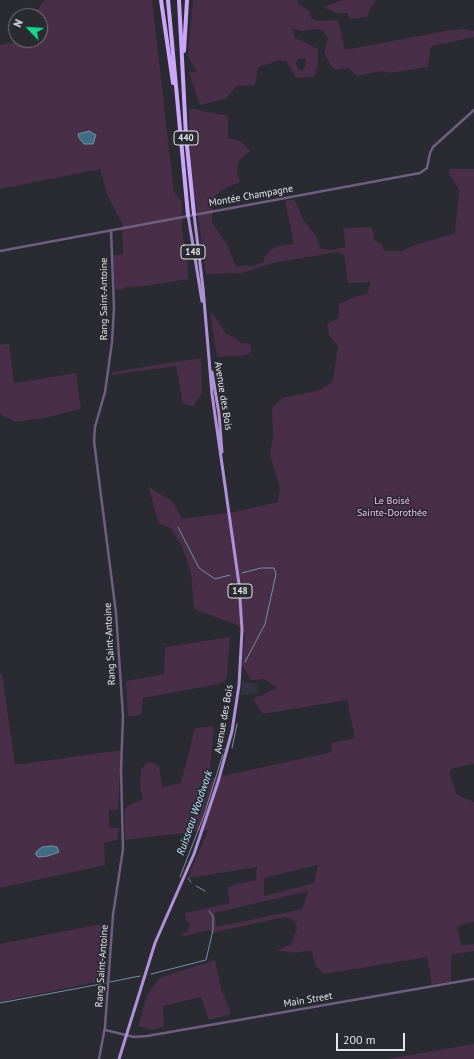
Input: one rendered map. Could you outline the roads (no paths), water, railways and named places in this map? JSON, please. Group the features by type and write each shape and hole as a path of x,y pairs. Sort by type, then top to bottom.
{"highway":[{"path":"161,0 178,112"},
{"name":"440","path":"168,0 188,215"},
{"name":"440","path":"179,0 186,136 194,214"},
{"path":"183,61 188,0"}],"main road":[{"name":"Avenue des Bois","path":"119,1059 125,1035 156,939 198,842 223,769 235,714 240,665 241,620 239,584 222,461 219,414 209,356 194,214"},
{"name":"Avenue des Bois","path":"188,215 204,310"}],"street":[{"name":"Montée Champagne","path":"0,251 188,215 422,173 428,167 430,153 433,147 452,132 474,110"},
{"name":"Rang Saint-Antoine","path":"99,1059 105,1030 113,915 124,849 121,770 122,716 116,613 94,441 95,427 105,392 112,342 114,308 111,230"},
{"path":"105,1030 136,1037 148,1036 474,979"}],"water":[{"path":"89,131 96,135 93,144 84,144 79,138 78,134"},
{"path":"42,847 57,847 59,852 48,856 38,857 36,855 36,852"}],"waterway":[{"name":"Ruisseau Woodwork","path":"178,527 199,568 215,579 230,575"},
{"name":"Ruisseau Woodwork","path":"242,573 261,568 274,568 276,574 265,624 245,662"},
{"name":"Ruisseau Woodwork","path":"232,748 237,724"},
{"name":"Ruisseau Woodwork","path":"180,877 204,815 223,754"},
{"name":"Ruisseau Woodwork","path":"188,878 191,882"},
{"name":"Ruisseau Woodwork","path":"196,886 205,891"},
{"name":"Ruisseau Woodwork","path":"151,974 206,960 213,930 213,916 209,911"},
{"name":"Ruisseau Woodwork","path":"110,982 140,976"},
{"name":"Ruisseau Woodwork","path":"0,1003 106,983"}],"park label":[{"name":"Le Boisé Sainte-Dorothée","path":"392,506"}]}
